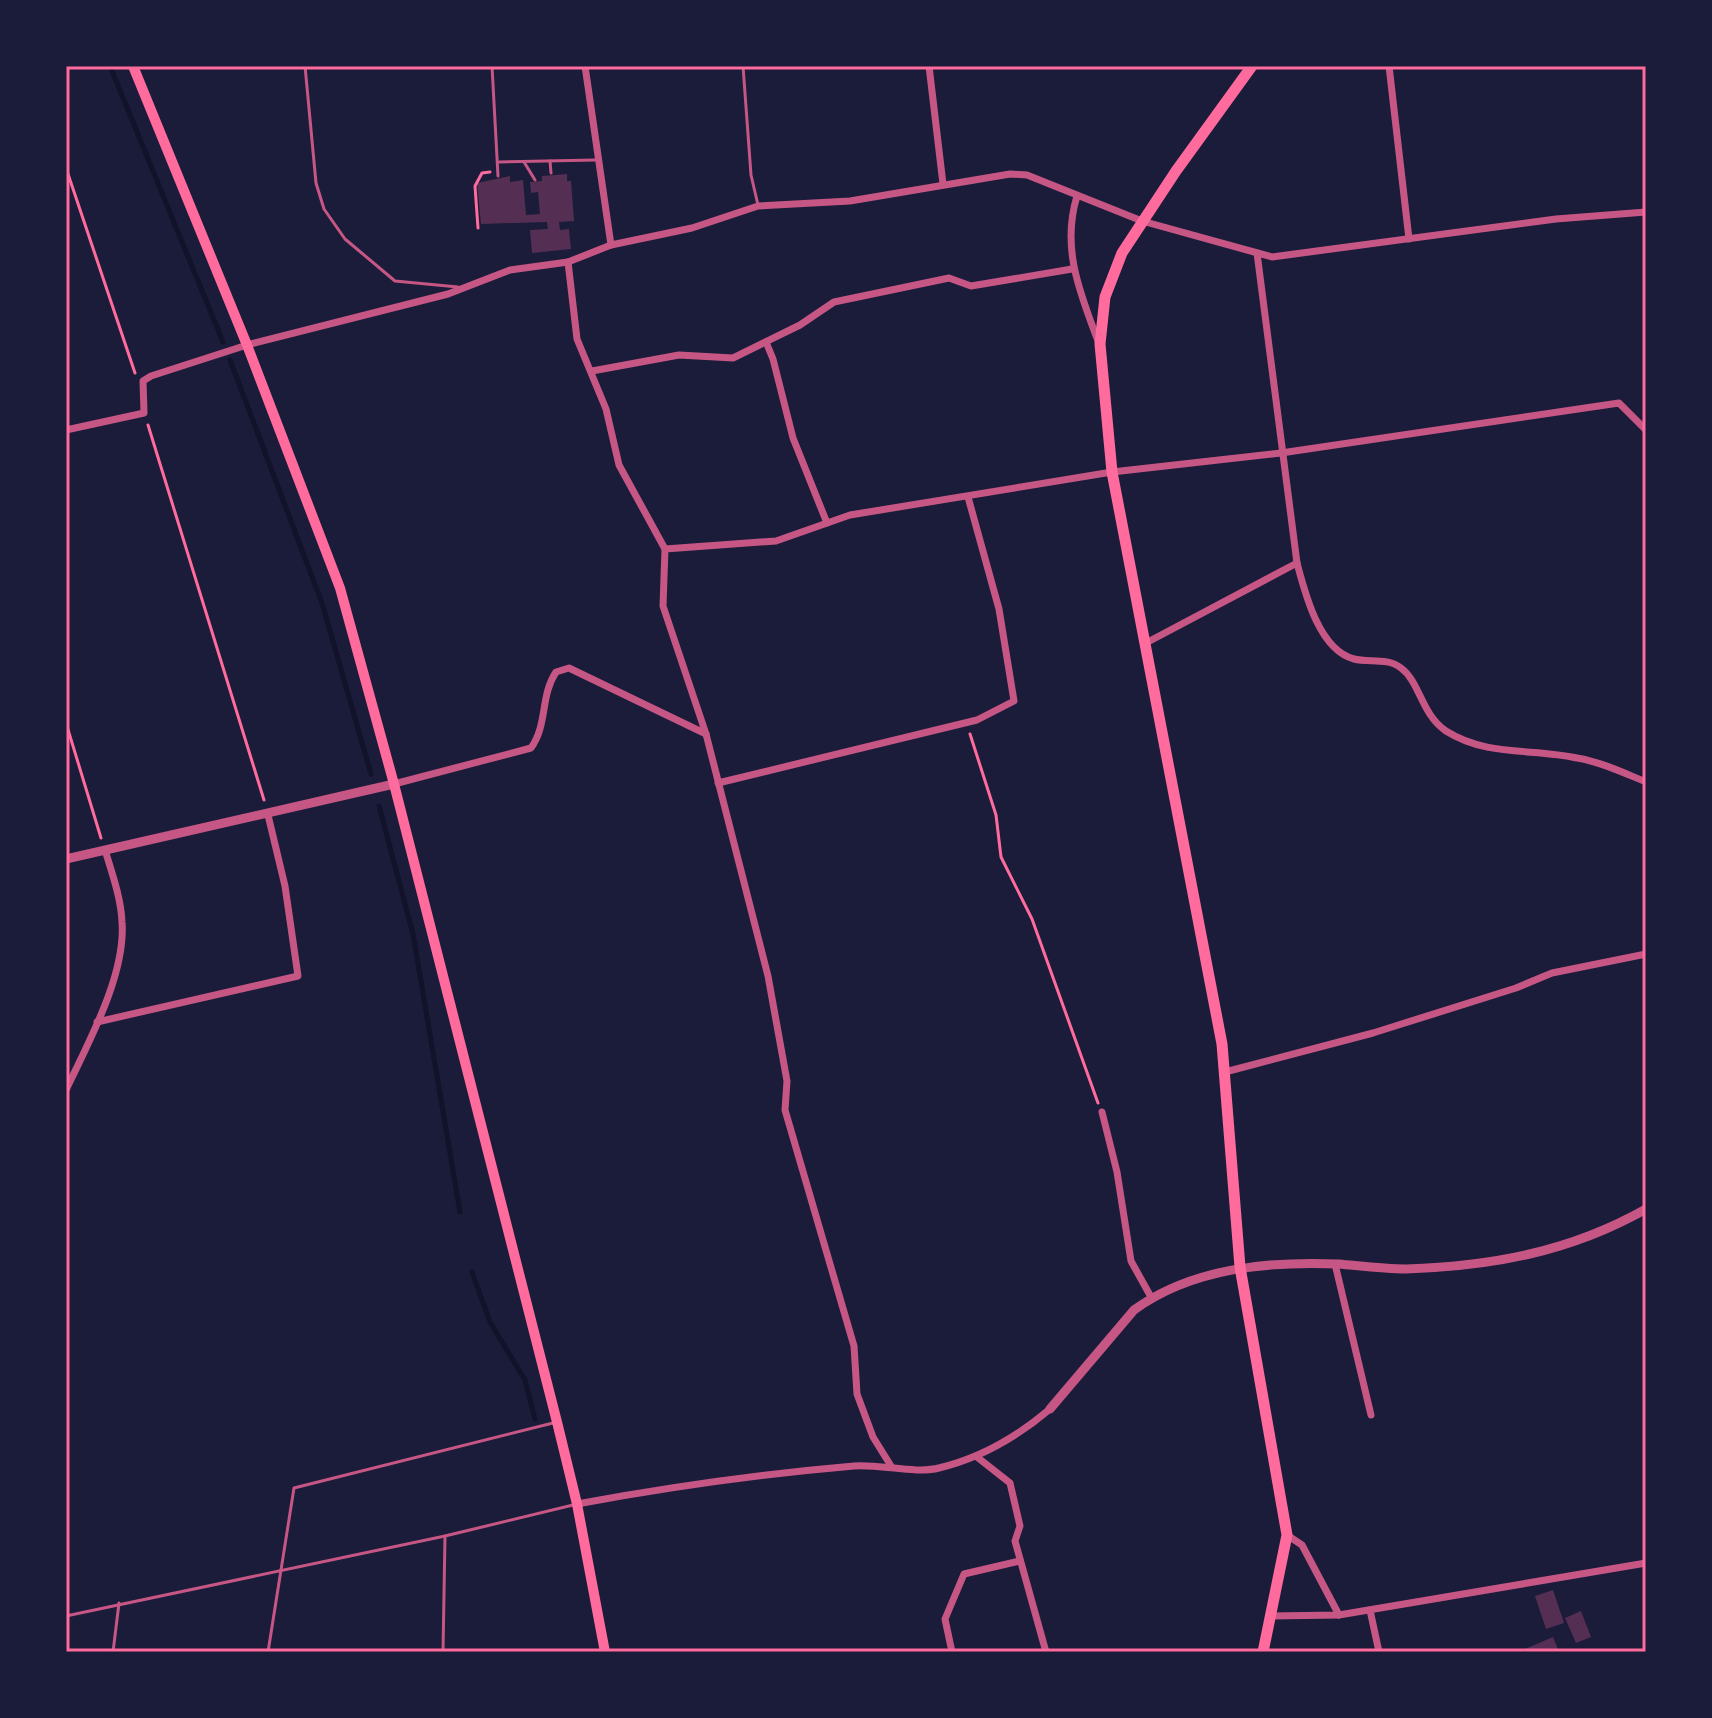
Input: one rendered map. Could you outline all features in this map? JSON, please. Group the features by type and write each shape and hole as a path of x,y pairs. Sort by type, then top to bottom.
{"main road":[{"path":"133,66 247,345 340,588 394,784 557,1422 577,1504 605,1652"},
{"path":"1252,66 1122,253 1105,297 1100,344 1112,472 1225,1072 1240,1267 1287,1535 1263,1652"}],"street":[{"path":"585,66 611,245"},
{"path":"929,66 943,184"},
{"path":"1389,66 1409,239"},
{"path":"66,430 144,413 143,381 247,345 462,288 510,270 568,262 611,245 692,228 758,206 850,201 943,184 1027,175 1142,221 1257,253 1293,257 1556,219 1646,212"},
{"path":"1077,196 1071,214 1072,269 1100,344"},
{"path":"1257,253 1297,563 1304,593 1330,644 1345,657 1389,662 1404,669 1426,713 1445,730 1465,741 1502,751 1576,757 1646,782"},
{"path":"568,262 577,339 606,409 619,465 665,549 663,606 706,734 768,976 787,1081 785,1110 854,1346 857,1394 873,1437 891,1466"},
{"path":"592,371 679,355 733,358 800,325 834,302 949,278 971,286 1072,269"},
{"path":"766,342 781,386 793,438 827,523"},
{"path":"665,549 776,541 850,515 1112,472 1281,453 1619,403 1646,430"},
{"path":"718,783 966,723 1014,701 999,609 968,497"},
{"path":"1144,644 1297,563"},
{"path":"66,859 268,815 531,748 542,732 546,687 556,672 569,668 706,734"},
{"path":"97,1022 298,976 285,886 268,815"},
{"path":"66,1090 97,1022 117,964 123,924 105,850"},
{"path":"1225,1072 1373,1033 1516,988 1552,973 1646,954"},
{"path":"1102,1112 1117,1172 1131,1261 1151,1297"},
{"path":"577,1504 772,1473 891,1466 935,1470 977,1457 1022,1432 1074,1384 1108,1336 1151,1297 1240,1267 1335,1264 1401,1269 1512,1260 1575,1244 1646,1209"},
{"path":"1335,1264 1371,1415"},
{"path":"977,1457 1010,1483 1020,1526 1015,1541 1046,1652"},
{"path":"1287,1535 1302,1545 1339,1615"},
{"path":"952,1652 945,1619 964,1574 1020,1561"},
{"path":"1271,1616 1339,1615 1646,1563"},
{"path":"1370,1610 1379,1652"}],"lane":[{"path":"305,66 316,183 324,209 345,239 395,281 415,285 450,284 462,288"},
{"path":"492,66 498,174"},
{"path":"743,66 751,175 758,206"},
{"path":"497,162 599,160"},
{"path":"550,161 551,173"},
{"path":"524,162 535,180"},
{"path":"268,1652 294,1488 557,1422"},
{"path":"66,1616 445,1536 577,1504"},
{"path":"443,1652 445,1536"},
{"path":"113,1652 119,1603"}],"path":[{"path":"66,168 133,371 143,381"},
{"path":"478,228 475,186 482,173 498,174"},
{"path":"144,413 268,815"},
{"path":"66,723 105,850"},
{"path":"966,723 996,815 1001,857 1032,919 1102,1112"}],"building":[{"path":"567,174 567,181 571,181 574,221 559,222 560,230 569,229 571,249 532,253 530,230 548,229 547,222 481,224 477,183 510,176 510,182 523,180 526,215 540,214 538,192 531,193 530,182 542,181 542,176"},
{"path":"1553,1590 1564,1623 1546,1629 1535,1596"},
{"path":"1581,1611 1591,1637 1576,1643 1565,1618"},
{"path":"1553,1637 1559,1652 1526,1652 1525,1649"}],"waterway":[{"path":"110,66 223,342"},
{"path":"230,360 322,603 371,774"},
{"path":"379,806 413,934 460,1212"},
{"path":"472,1272 490,1322 525,1380 535,1419"}]}
